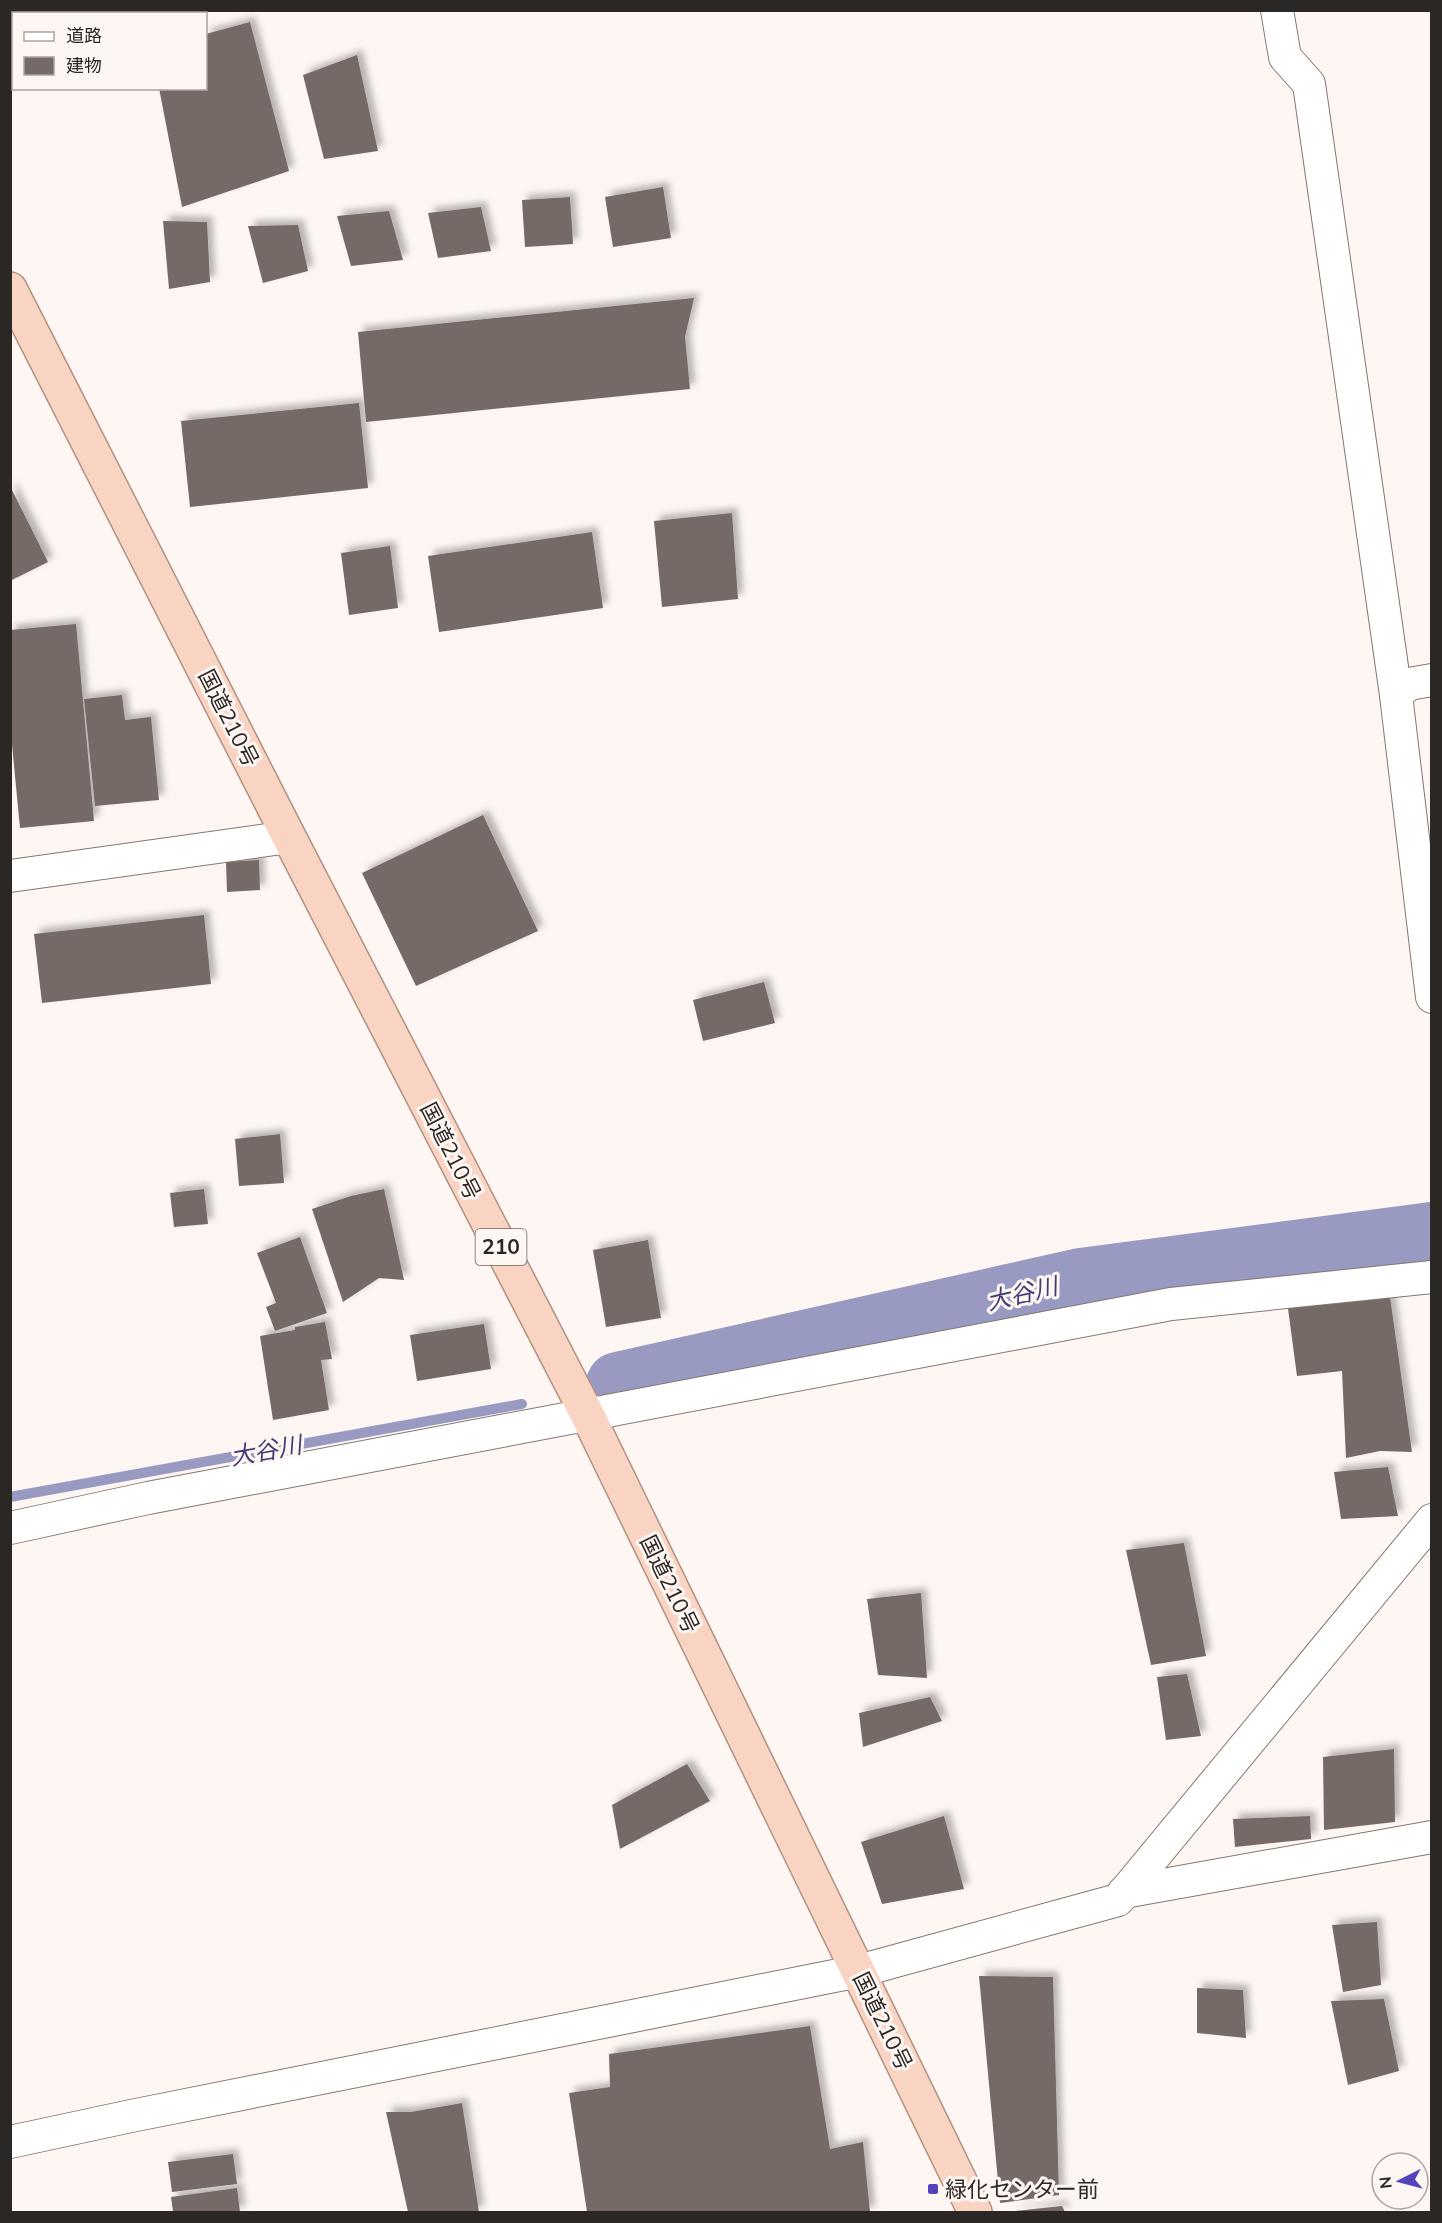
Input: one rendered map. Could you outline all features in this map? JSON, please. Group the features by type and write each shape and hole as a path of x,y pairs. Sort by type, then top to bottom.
{"highway":[{"name":"国道210号","path":"10,289 587,1414 975,2212"}],"street":[{"path":"1277,10 1285,57 1309,84 1396,695 1431,997"},
{"path":"1396,695 1409,684 1431,680"},
{"path":"10,876 290,837"},
{"path":"10,1528 148,1498 1171,1304 1431,1277"},
{"path":"10,2142 142,2113 859,1971 1118,1900 1431,1521"},
{"path":"1124,1892 1431,1837"}],"building":[{"path":"10,10 92,10 89,12 12,12 12,69 10,69"},
{"path":"250,22 289,171 182,207 159,90 207,90 207,34"},
{"path":"357,55 378,151 324,159 303,75"},
{"path":"663,187 671,238 613,247 605,197"},
{"path":"570,197 573,244 525,247 522,200"},
{"path":"481,207 491,251 438,258 428,213"},
{"path":"389,211 403,260 351,266 337,216"},
{"path":"163,221 207,222 210,282 169,289"},
{"path":"298,225 308,271 263,283 248,226"},
{"path":"694,298 685,337 690,389 366,422 358,332"},
{"path":"359,403 368,488 190,507 181,421"},
{"path":"10,486 48,562 10,581"},
{"path":"732,513 738,599 662,607 654,521"},
{"path":"592,532 603,608 439,632 428,556"},
{"path":"390,546 398,608 349,615 341,553"},
{"path":"76,624 94,821 20,828 10,724 10,630"},
{"path":"122,695 125,720 151,717 159,800 95,806 84,699"},
{"path":"483,815 538,931 416,986 362,873"},
{"path":"259,860 260,890 227,892 226,862"},
{"path":"204,915 211,984 42,1003 34,934"},
{"path":"764,982 775,1023 703,1041 693,1000"},
{"path":"280,1134 284,1183 239,1186 235,1139"},
{"path":"204,1189 208,1224 174,1227 170,1193"},
{"path":"384,1189 404,1280 379,1278 343,1302 312,1209 351,1196"},
{"path":"300,1237 327,1313 275,1331 266,1307 276,1303 257,1253"},
{"path":"648,1240 661,1318 606,1327 593,1250"},
{"path":"1390,1297 1412,1452 1380,1451 1346,1458 1342,1371 1297,1376 1287,1301 1331,1303"},
{"path":"325,1322 332,1359 321,1360 329,1410 273,1420 260,1336"},
{"path":"484,1324 491,1369 417,1381 410,1335"},
{"path":"1388,1467 1398,1516 1341,1519 1334,1472"},
{"path":"1184,1543 1206,1656 1151,1665 1126,1550"},
{"path":"921,1593 927,1678 878,1675 867,1599"},
{"path":"1187,1674 1201,1736 1166,1740 1157,1677"},
{"path":"930,1697 942,1721 863,1747 859,1713"},
{"path":"1394,1749 1395,1822 1324,1830 1323,1757"},
{"path":"687,1764 710,1801 620,1849 612,1805"},
{"path":"944,1816 964,1889 882,1904 861,1842"},
{"path":"1310,1816 1311,1839 1235,1847 1233,1819"},
{"path":"1377,1922 1381,1985 1343,1992 1332,1925"},
{"path":"979,1976 1053,1977 1059,2195 1000,2203"},
{"path":"1197,1988 1243,1990 1246,2038 1197,2033"},
{"path":"1384,1999 1399,2071 1348,2085 1331,2001"},
{"path":"810,2026 830,2149 863,2142 870,2212 587,2212 569,2093 610,2087 609,2054"},
{"path":"462,2103 479,2212 408,2212 386,2112 411,2112"},
{"path":"233,2154 237,2184 172,2192 168,2162"},
{"path":"237,2188 240,2212 173,2212 171,2197"},
{"path":"1062,2206 1065,2212 1015,2212 1015,2211"}],"waterway":[{"name":"大谷川","path":"618,1384 1081,1280 1432,1234"},
{"name":"大谷川","path":"10,1497 522,1404"}],"place":[{"name":"緑化センター前","path":"933,2189"}]}
